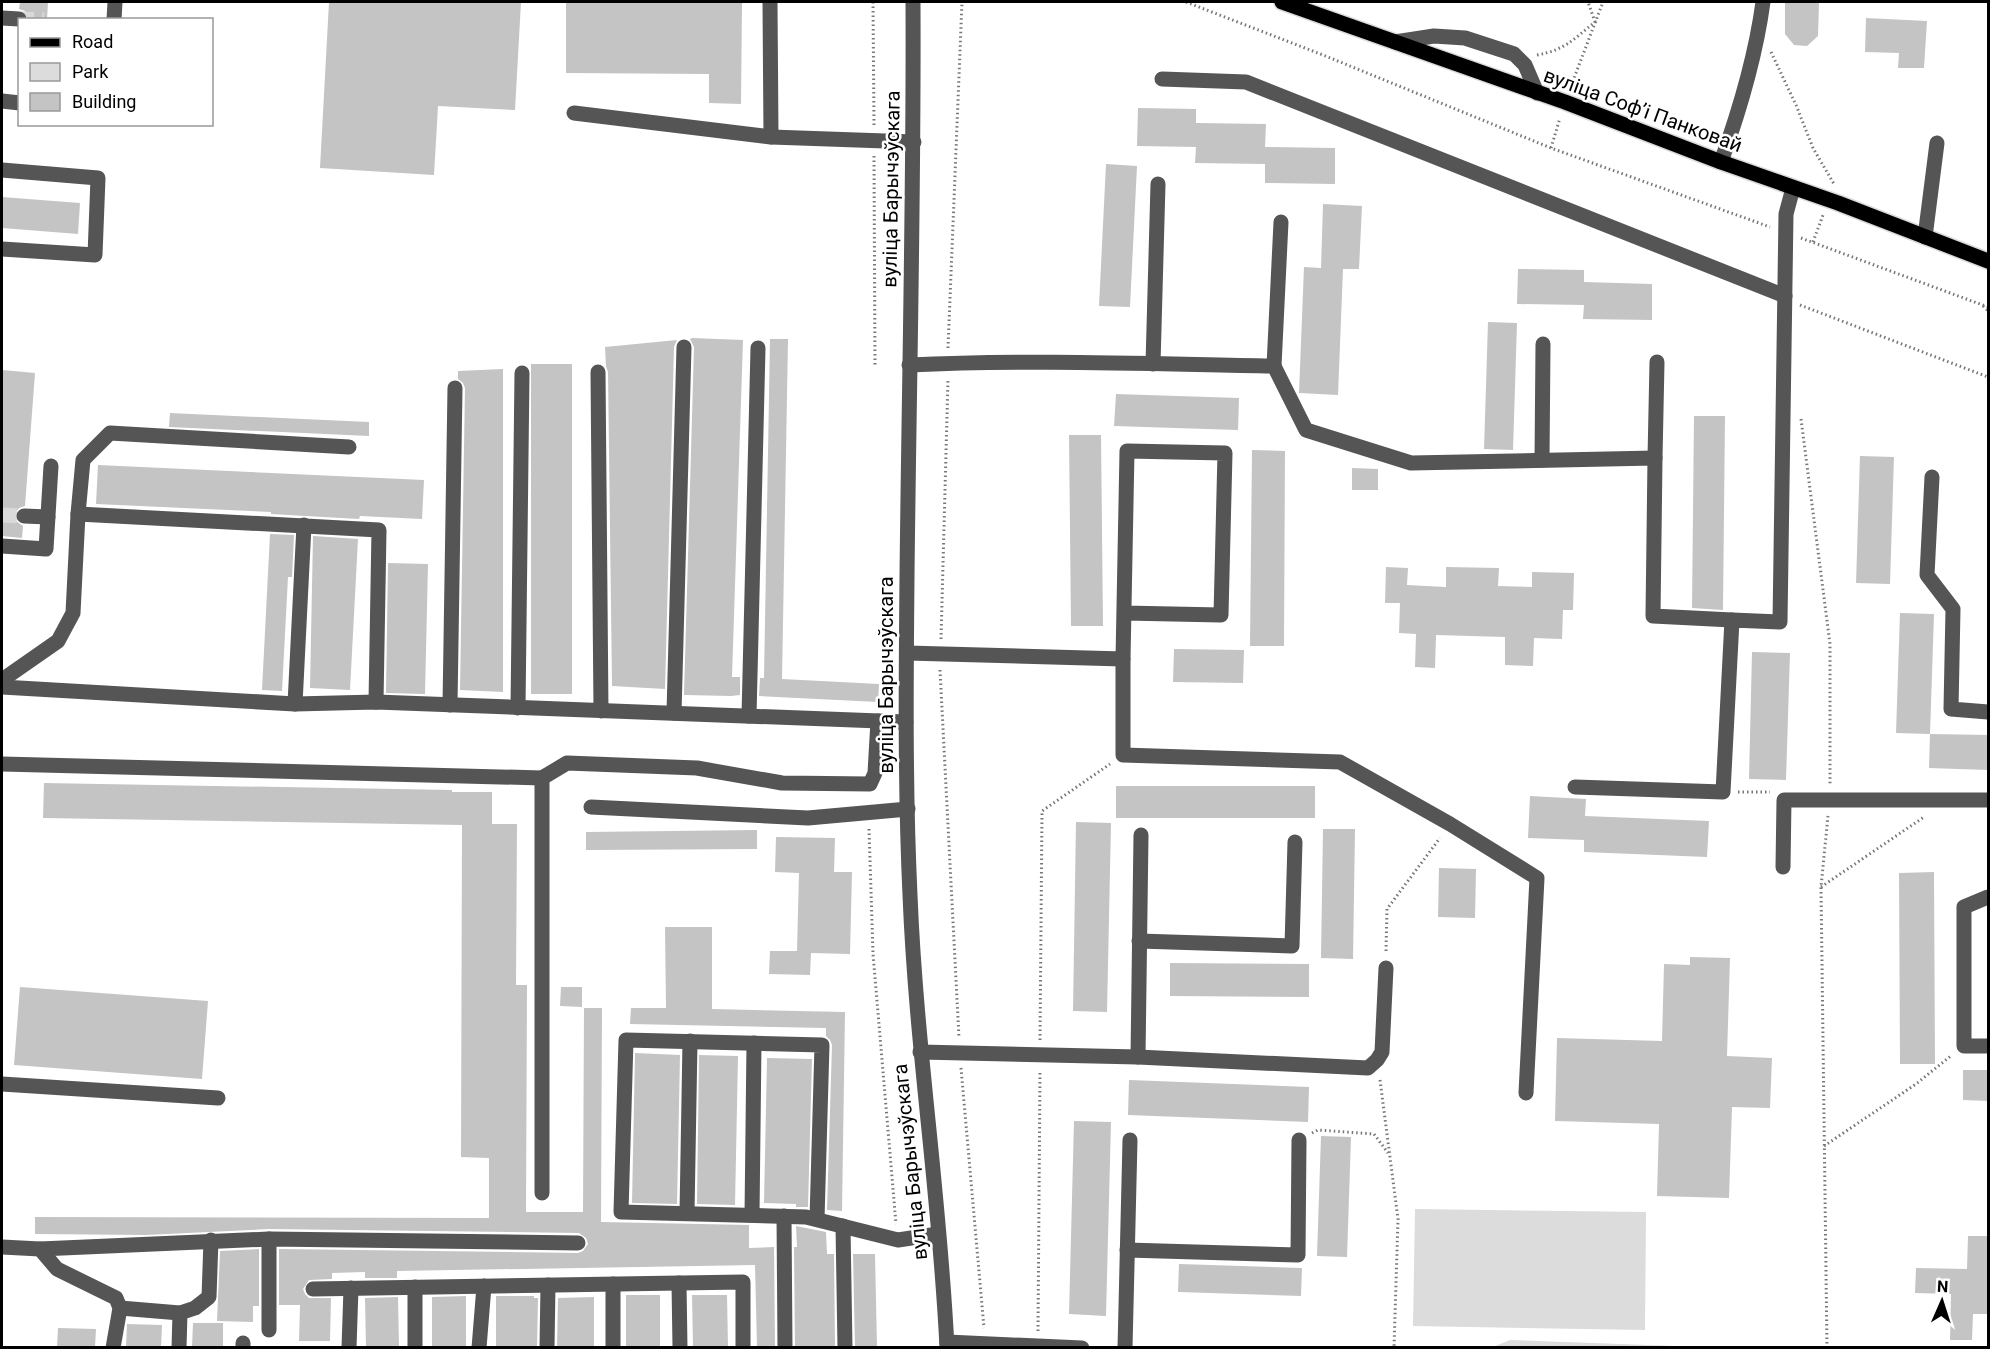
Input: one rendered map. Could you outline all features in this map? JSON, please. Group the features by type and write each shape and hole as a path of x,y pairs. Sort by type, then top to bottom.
{"main road":[{"name":"вуліца Софʼі Панковай","path":"1282,2 1565,102 1989,261"}],"street":[{"path":"114,18 115,2"},
{"path":"770,2 771,137"},
{"name":"вуліца Барычэўскага","path":"913,2 914,142 909,365 906,722 910,896 920,1052 947,1345"},
{"path":"1721,162 1730,138 1759,28 1763,2"},
{"path":"2,18 18,19"},
{"path":"1395,42 1434,36 1465,38 1515,54 1525,65 1537,93"},
{"path":"1162,79 1246,82 1785,296"},
{"path":"2,101 18,103"},
{"path":"574,112 771,137 914,142"},
{"path":"1925,237 1937,143"},
{"path":"2,170 98,178 95,255 2,249"},
{"path":"1154,364 1158,184"},
{"path":"1657,362 1653,616 1780,622 1786,214 1793,188"},
{"path":"1281,222 1274,366 1306,430 1411,463 1655,458"},
{"path":"1542,460 1543,344"},
{"path":"674,713 684,347"},
{"path":"749,716 758,348"},
{"path":"909,365 948,363 1274,366"},
{"path":"598,372 601,711"},
{"path":"518,708 522,373"},
{"path":"450,705 455,388"},
{"path":"2,680 58,641 73,613 83,460 110,433 350,447"},
{"path":"1124,613 1221,615 1225,453 1127,451 1123,658 1123,755 1340,762 1450,824 1537,878 1526,1094"},
{"path":"2,546 46,549 51,466"},
{"path":"1932,477 1927,575 1953,609 1951,709 1989,712"},
{"path":"78,514 379,530 376,702"},
{"path":"24,516 48,517"},
{"path":"295,704 304,525"},
{"path":"1575,787 1723,792 1732,620"},
{"path":"907,653 1123,658"},
{"path":"2,687 295,704 376,702 906,722"},
{"path":"2,764 543,778 567,763 697,768 782,783 870,784 874,773 878,721"},
{"path":"542,1193 543,778"},
{"path":"1783,867 1784,800 1989,800"},
{"path":"591,807 808,818 908,809"},
{"path":"1138,1057 1141,835"},
{"path":"1139,941 1292,946 1294,842"},
{"path":"1989,897 1964,907 1964,1046 1989,1046"},
{"path":"920,1052 1138,1057 1368,1068 1382,1052 1386,968"},
{"path":"817,1219 822,1045 626,1040 621,1212 806,1216 817,1219 843,1226 897,1240 938,1234"},
{"path":"687,1213 690,1041"},
{"path":"752,1215 754,1043"},
{"path":"2,1084 218,1098"},
{"path":"1125,1347 1130,1140"},
{"path":"1128,1250 1298,1255 1299,1140"},
{"path":"784,1216 785,1347"},
{"path":"843,1226 845,1347"},
{"path":"269,1239 269,1330"},
{"path":"2,1247 40,1249 269,1239 578,1243"},
{"path":"120,1308 180,1313 195,1308 209,1297 211,1240"},
{"path":"40,1249 57,1269 116,1298 120,1308 113,1347"},
{"path":"313,1289 743,1282 743,1347"},
{"path":"679,1283 680,1347"},
{"path":"613,1284 613,1347"},
{"path":"547,1347 548,1285"},
{"path":"479,1347 484,1286"},
{"path":"415,1287 415,1347"},
{"path":"349,1347 351,1288"},
{"path":"178,1347 180,1313"},
{"path":"947,1345 1082,1347"}],"path":[{"path":"873,2 875,368"},
{"path":"962,2 948,363 940,654 960,1054 985,1344"},
{"path":"1186,2 1551,148 1989,307"},
{"path":"1588,2 1595,22"},
{"path":"1551,148 1565,102 1603,2"},
{"path":"1533,56 1565,47 1595,22"},
{"path":"1759,28 1796,105 1813,148 1834,183 1813,242"},
{"path":"1796,314 1796,303 1989,377"},
{"path":"1982,304 1989,311"},
{"path":"1800,412 1830,644 1829,800 1821,886 1827,1347"},
{"path":"1038,1346 1042,811 1123,755"},
{"path":"1723,792 1770,792"},
{"path":"1821,886 1949,800"},
{"path":"870,812 873,954 897,1240"},
{"path":"1386,968 1387,909 1450,824"},
{"path":"1824,1146 1916,1084 1964,1046"},
{"path":"1377,1060 1398,1219 1394,1347"},
{"path":"1299,1140 1318,1130 1374,1134 1389,1154"}],"green space":[{"path":"1415,1209 1646,1212 1645,1330 1413,1326"},
{"path":"1510,1340 1703,1347 1493,1347"}],"building":[{"path":"20,2 48,2 47,18 28,18 25,11 19,9"},
{"path":"329,2 521,2 515,110 438,106 434,175 320,168"},
{"path":"566,2 742,2 741,104 709,103 709,74 566,73"},
{"path":"1785,2 1819,2 1818,36 1807,46 1794,45 1785,34"},
{"path":"1866,18 1927,21 1924,68 1898,68 1899,53 1865,52"},
{"path":"1138,108 1196,109 1196,123 1266,124 1265,147 1335,148 1335,184 1265,183 1265,164 1195,163 1196,147 1137,146"},
{"path":"1106,164 1137,166 1130,307 1099,306"},
{"path":"2,197 80,203 78,234 2,228"},
{"path":"1323,204 1362,206 1359,269 1343,269 1338,395 1299,393 1304,267 1321,268"},
{"path":"1518,269 1584,270 1584,282 1652,284 1652,320 1583,319 1584,305 1517,304"},
{"path":"1488,322 1517,323 1513,450 1484,449"},
{"path":"690,339 743,340 732,677 740,677 740,695 684,695 694,347"},
{"path":"770,339 788,339 782,679 879,684 878,702 759,696 760,678 764,678"},
{"path":"677,340 674,347 665,689 612,686 608,372 605,347"},
{"path":"531,364 572,364 572,694 531,694"},
{"path":"503,369 503,692 460,690 465,388 458,379 458,371"},
{"path":"2,370 35,373 25,506 19,508 14,515 16,521 23,526 22,538 2,536"},
{"path":"1116,394 1239,398 1238,430 1114,426"},
{"path":"170,413 369,422 369,436 169,427"},
{"path":"1694,416 1725,416 1723,610 1692,608"},
{"path":"1069,435 1101,435 1103,626 1071,626"},
{"path":"1252,450 1285,451 1284,646 1250,646"},
{"path":"1860,456 1894,457 1890,584 1856,583"},
{"path":"98,465 424,480 422,519 360,516 359,519 271,514 271,512 96,504"},
{"path":"1352,468 1378,469 1378,490 1352,490"},
{"path":"270,534 294,535 292,577 288,577 282,691 262,690"},
{"path":"313,536 358,539 350,690 310,688"},
{"path":"388,563 428,564 425,694 386,693"},
{"path":"1386,567 1408,568 1407,585 1446,587 1446,567 1499,568 1498,586 1532,587 1532,572 1574,573 1573,610 1563,610 1562,639 1534,638 1533,666 1505,665 1505,637 1436,635 1435,668 1415,667 1416,634 1399,633 1400,603 1385,603"},
{"path":"1900,613 1934,614 1930,734 1896,733"},
{"path":"1174,649 1244,650 1243,683 1173,682"},
{"path":"1752,652 1790,653 1786,780 1749,779"},
{"path":"1930,734 1989,735 1989,770 1929,768"},
{"path":"44,783 492,792 492,824 517,824 516,985 527,985 526,1212 583,1212 584,1008 602,1008 601,1222 749,1225 749,1248 774,1247 775,1347 757,1347 755,1265 397,1271 397,1278 365,1278 365,1272 332,1273 332,1279 309,1280 303,1289 309,1298 331,1298 330,1341 299,1341 300,1305 279,1305 279,1249 578,1253 583,1251 588,1244 586,1238 579,1233 269,1229 146,1235 35,1234 35,1217 489,1218 489,1158 461,1157 462,825 43,818"},
{"path":"1116,786 1315,786 1315,818 1116,818"},
{"path":"1530,796 1586,799 1585,816 1709,821 1707,857 1584,852 1584,840 1528,838"},
{"path":"1076,822 1111,823 1107,1012 1073,1011"},
{"path":"1323,829 1355,829 1353,959 1321,958"},
{"path":"757,830 757,849 586,850 586,832"},
{"path":"776,837 835,838 834,872 852,872 850,954 811,953 810,975 769,974 770,951 797,951 799,873 775,872"},
{"path":"1439,868 1476,869 1475,918 1438,917"},
{"path":"1934,872 1935,1064 1900,1064 1899,873"},
{"path":"665,927 712,927 712,1009 845,1012 842,1211 827,1210 832,1045 826,1036 826,1028 630,1024 631,1008 666,1008"},
{"path":"1690,957 1730,958 1727,1056 1772,1058 1770,1108 1732,1107 1729,1198 1657,1196 1659,1124 1555,1121 1557,1038 1662,1041 1664,964 1690,965"},
{"path":"1170,963 1309,964 1309,997 1170,996"},
{"path":"20,987 208,1001 202,1079 14,1065"},
{"path":"561,987 582,987 582,1007 560,1006"},
{"path":"635,1053 680,1055 677,1204 632,1203"},
{"path":"699,1055 738,1056 735,1205 697,1204"},
{"path":"767,1058 812,1059 808,1207 796,1207 796,1204 764,1203"},
{"path":"1963,1070 1989,1070 1989,1101 1963,1100"},
{"path":"1129,1080 1309,1087 1308,1122 1128,1115"},
{"path":"1074,1121 1111,1122 1106,1316 1069,1314"},
{"path":"1321,1136 1351,1137 1347,1257 1317,1256"},
{"path":"796,1226 826,1232 827,1254 834,1254 835,1347 795,1347 794,1247 797,1247"},
{"path":"1968,1236 1989,1236 1989,1314 1973,1314 1972,1340 1950,1340 1951,1294 1915,1293 1916,1268 1967,1269"},
{"path":"259,1249 259,1306 253,1306 253,1322 217,1321 220,1251"},
{"path":"853,1254 875,1254 877,1347 855,1347"},
{"path":"1179,1264 1302,1268 1301,1296 1178,1292"},
{"path":"626,1295 660,1295 660,1347 626,1347"},
{"path":"692,1295 727,1295 728,1347 693,1347"},
{"path":"466,1296 466,1347 432,1347 432,1297"},
{"path":"496,1296 534,1296 538,1298 537,1347 496,1347"},
{"path":"398,1297 399,1347 366,1347 365,1298"},
{"path":"594,1297 594,1347 557,1347 558,1298"},
{"path":"193,1323 223,1323 223,1347 192,1347"},
{"path":"127,1324 162,1325 161,1347 126,1347"},
{"path":"58,1328 96,1329 95,1347 57,1347"}],"tunnel":[{"path":"2,515 24,516"}]}
